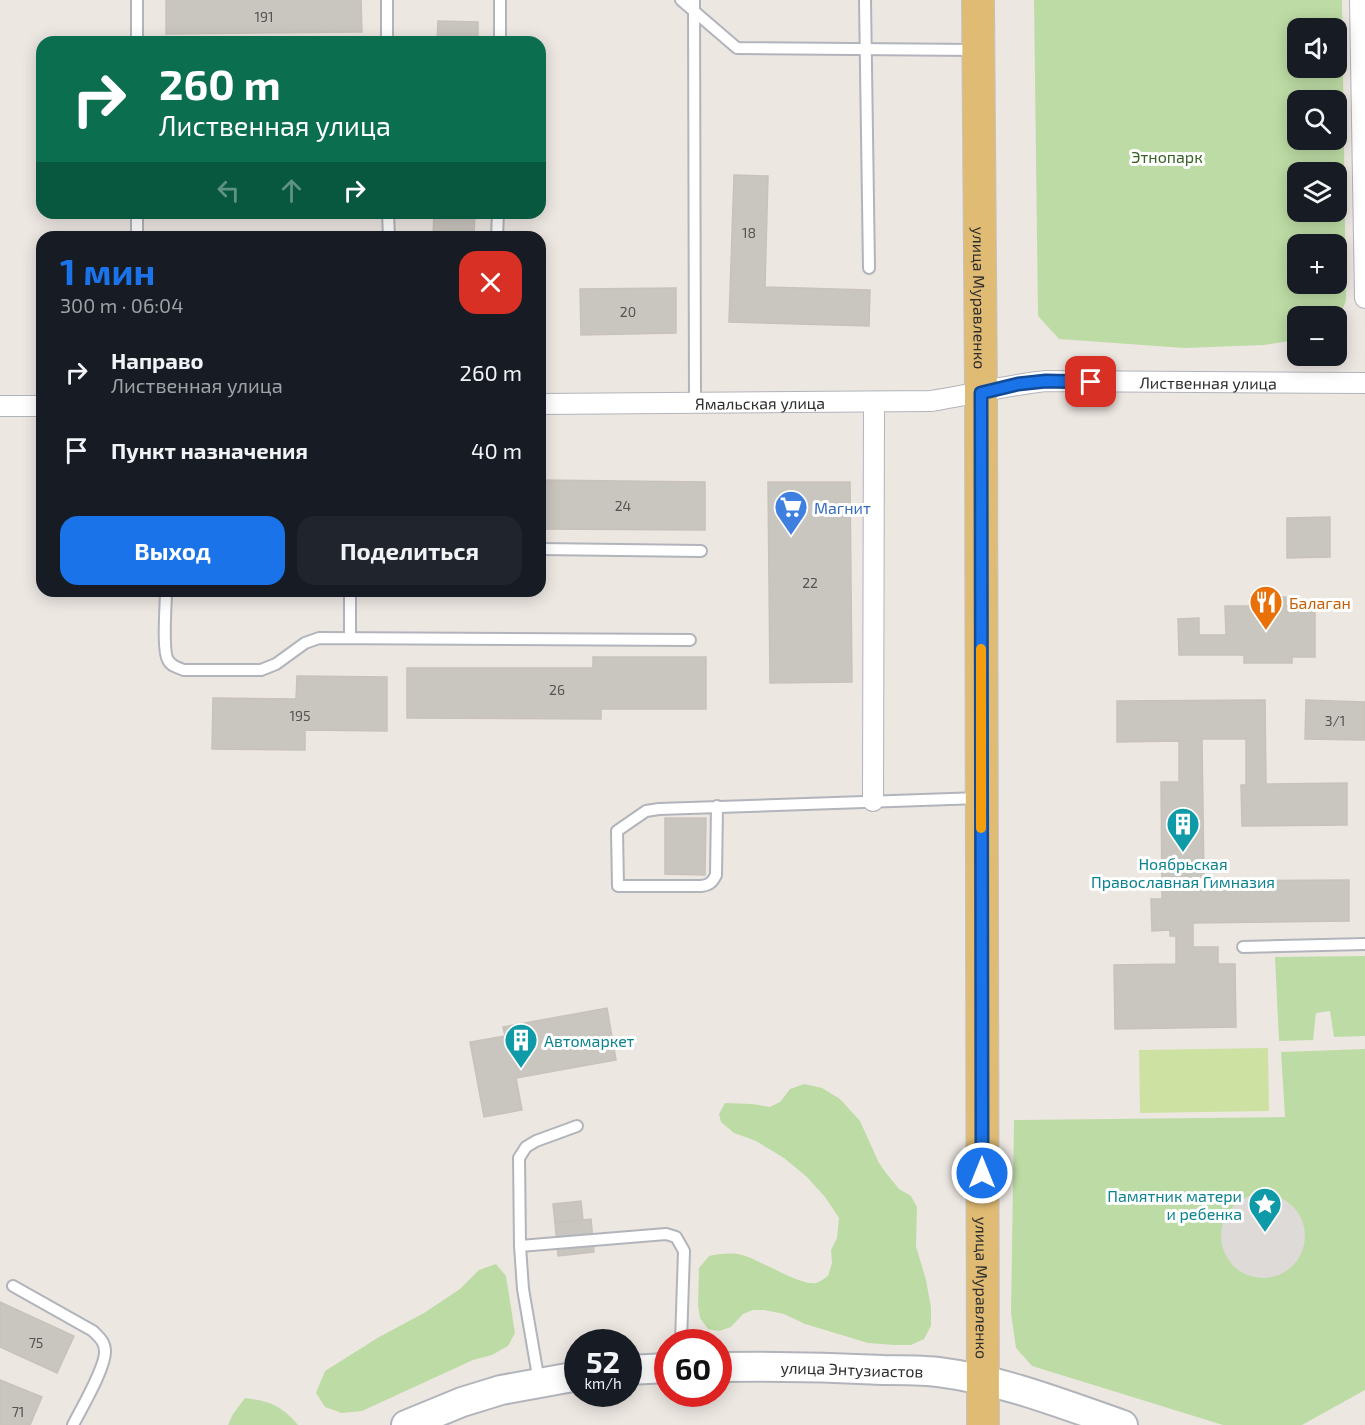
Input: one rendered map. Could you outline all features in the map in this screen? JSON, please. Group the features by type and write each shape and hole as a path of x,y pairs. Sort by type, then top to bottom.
{"main road":[{"name":"улица Муравленко","path":"978,0 981,393 982,1425"}],"street":[{"path":"1362,6 1365,298"},
{"name":"Лиственная улица","path":"981,393 1018,384 1046,381 1365,383"},
{"name":"Ямальская улица","path":"546,404 931,401 981,393"},
{"path":"873,801 874,402"},
{"path":"0,406 36,406"},
{"name":"улица Энтузиастов","path":"732,1367 788,1366 938,1372 982,1380 1038,1396 1123,1425"},
{"path":"406,1425 462,1402 501,1390 564,1378"}],"lane":[{"path":"137,0 137,36"},
{"path":"387,0 387,36"},
{"path":"500,0 500,36"},
{"path":"681,0 694,6 737,48 978,50"},
{"path":"865,0 869,268"},
{"path":"694,6 695,403"},
{"path":"546,549 701,551"},
{"path":"166,597 165,649 168,660 175,667 184,670 261,670 276,664 305,644 319,638 690,640"},
{"path":"350,597 350,637"},
{"path":"717,806 716,875 713,881 701,886 618,886 617,831 646,811 717,806 981,798"},
{"path":"1243,947 1365,944"},
{"path":"539,1382 523,1289 519,1158 526,1147 536,1141 576,1126"},
{"path":"520,1246 666,1234 676,1237 684,1251 681,1329"},
{"path":"13,1286 93,1331 102,1339 105,1350 103,1363 74,1425"}],"green space":[{"name":"Этнопарк","path":"1034,0 1342,0 1342,18 1287,18 1287,78 1343,78 1343,90 1287,90 1287,150 1344,150 1344,162 1287,162 1287,222 1345,222 1345,234 1287,234 1287,294 1346,294 1344,306 1287,306 1287,342 1264,345 1184,348 1059,339 1038,316"},
{"path":"1365,956 1365,1036 1334,1037 1330,1011 1316,1013 1313,1040 1279,1041 1275,957"},
{"path":"1268,1048 1269,1111 1140,1113 1139,1050"},
{"path":"1365,1049 1365,1390 1302,1425 1223,1425 1032,1366 1016,1348 1011,1313 1014,1120 1285,1117 1281,1052"},
{"path":"804,1084 822,1088 840,1099 860,1121 886,1173 899,1189 911,1196 917,1207 916,1246 931,1307 931,1326 924,1339 911,1345 868,1343 805,1324 784,1314 764,1310 753,1310 743,1314 731,1327 725,1329 708,1329 700,1318 699,1268 709,1256 729,1253 742,1255 809,1283 818,1282 828,1276 832,1263 831,1250 837,1238 839,1218 825,1197 807,1177 784,1158 756,1141 734,1133 721,1122 719,1114 725,1103 770,1107 780,1102 790,1089"},
{"path":"496,1264 506,1276 515,1333 508,1346 362,1411 342,1413 325,1407 316,1393 325,1371 379,1337 424,1313 460,1289 479,1270"},
{"path":"245,1398 275,1406 298,1425 228,1425"}],"shaded area":[{"path":"1255,1194 1271,1194 1287,1201 1298,1212 1305,1228 1302,1252 1293,1266 1271,1278 1255,1278 1239,1271 1228,1260 1221,1244 1221,1228 1228,1212 1239,1201"}],"building":[{"path":"166,0 361,0 362,32 166,34"},
{"path":"438,21 478,22 478,36 437,36"},
{"path":"734,175 768,176 765,287 870,290 869,326 729,322"},
{"path":"434,219 475,219 474,231 433,231"},
{"path":"676,288 676,333 581,335 580,289"},
{"path":"546,480 705,482 705,530 546,529"},
{"path":"768,482 850,482 852,682 770,683"},
{"path":"1330,517 1330,557 1287,558 1287,518"},
{"name":"Балаган","path":"1250,597 1286,597 1286,606 1315,605 1315,657 1292,657 1292,663 1244,663 1244,655 1179,655 1178,619 1199,618 1199,635 1226,635 1225,606 1250,606"},
{"path":"593,657 706,657 706,709 601,709 601,719 407,718 407,668 593,668"},
{"path":"297,676 387,677 387,731 305,730 305,750 212,749 213,698 296,699"},
{"name":"Ноябрьская Православная Гимназия","path":"1265,700 1266,784 1347,783 1347,825 1242,826 1241,785 1246,785 1246,739 1202,739 1204,881 1349,880 1349,921 1193,923 1193,947 1218,947 1218,964 1235,964 1236,1027 1115,1029 1114,965 1176,964 1176,936 1170,936 1170,930 1152,931 1151,899 1162,899 1161,782 1179,782 1179,741 1117,742 1117,701"},
{"path":"1306,700 1365,702 1365,740 1305,739"},
{"path":"665,818 706,818 705,875 665,874"},
{"name":"Автомаркет","path":"607,1008 616,1060 516,1078 522,1110 484,1117 470,1042 505,1036 503,1027"},
{"path":"581,1201 583,1220 555,1223 553,1204"},
{"path":"591,1219 594,1252 558,1256 555,1223"},
{"path":"0,1302 74,1336 57,1373 0,1347"},
{"path":"0,1380 42,1397 30,1425 0,1425"}],"slow traffic":[{"path":"981,649 981,828"}],"place":[{"name":"Магнит","path":"791,536"},
{"name":"Балаган","path":"1266,631"},
{"name":"Ноябрьская Православная Гимназия","path":"1183,853"},
{"name":"Автомаркет","path":"521,1069"},
{"name":"Памятник матери и ребенка","path":"1265,1233"}],"route":[{"path":"982,1173 981,393 1018,384 1046,381 1091,382"}]}
